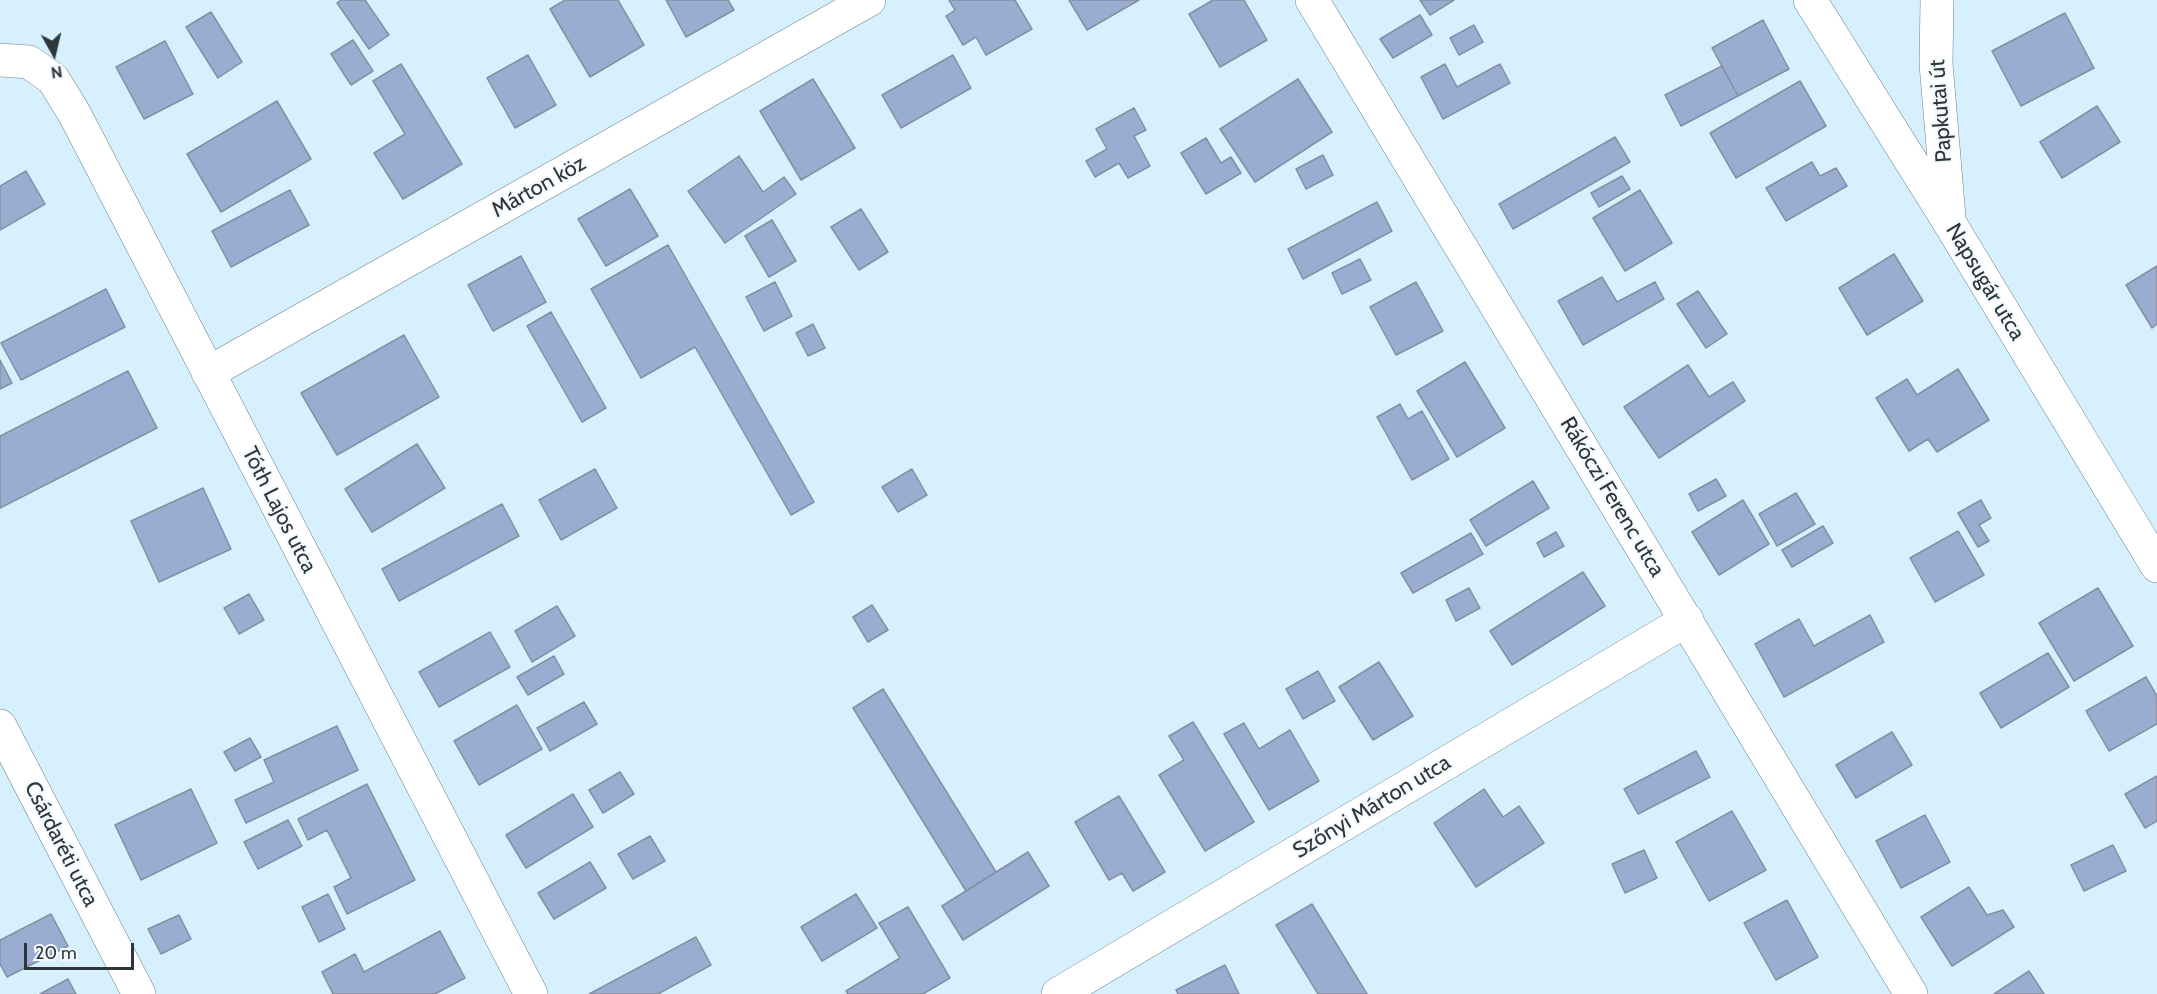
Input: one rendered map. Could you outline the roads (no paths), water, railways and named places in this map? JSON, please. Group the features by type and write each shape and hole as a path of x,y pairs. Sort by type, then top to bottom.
{"street":[{"name":"Márton köz","path":"208,373 869,0"},
{"name":"Rákóczi Ferenc utca","path":"1312,0 1911,994"},
{"name":"Napsugár utca","path":"1810,0 1949,222 2157,566"},
{"name":"Papkutai út","path":"1937,0 1936,63 1949,222"},
{"name":"Tóth Lajos utca","path":"0,60 29,62 53,79 74,113 531,994"},
{"name":"Szőnyi Márton utca","path":"1058,994 1687,620"},
{"name":"Csárdaréti utca","path":"0,726 139,994"}]}
